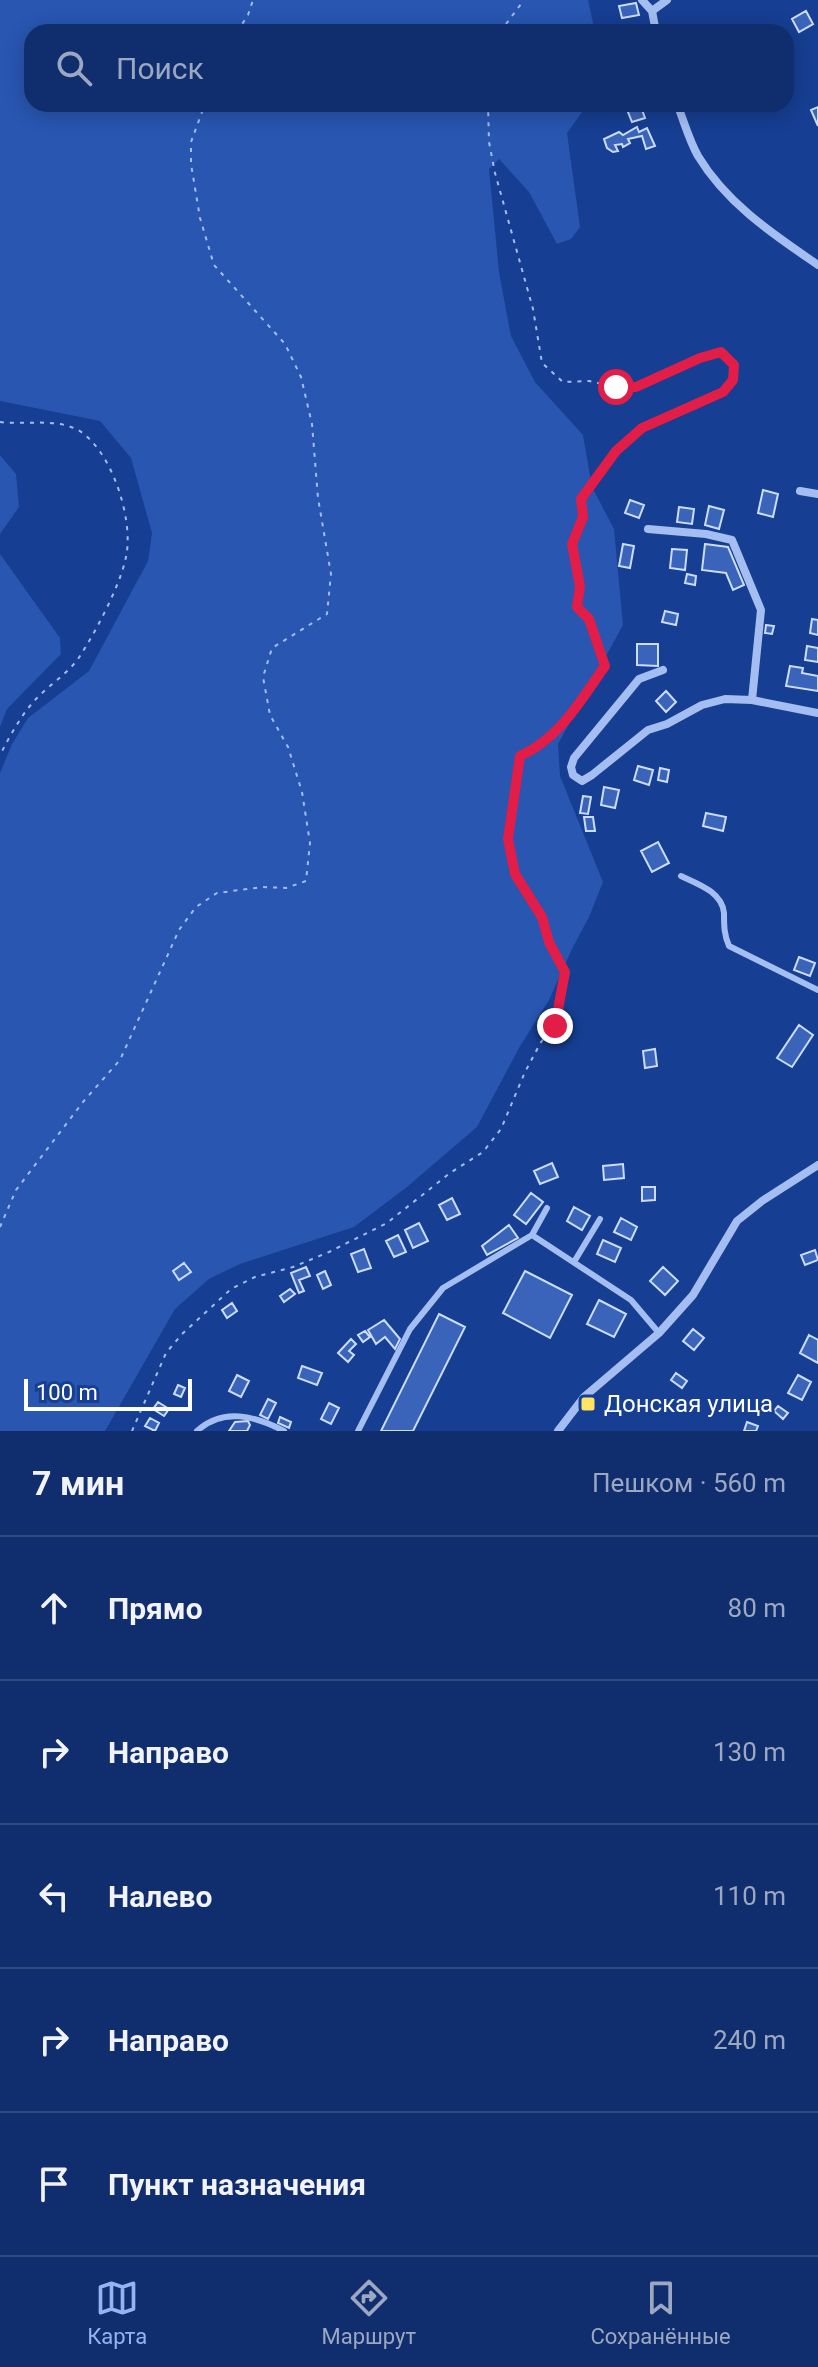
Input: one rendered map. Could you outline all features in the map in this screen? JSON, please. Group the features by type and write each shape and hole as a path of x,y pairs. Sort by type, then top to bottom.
{"street":[{"path":"642,0 652,11 654,24"},
{"path":"652,11 667,0"},
{"path":"680,112 697,155 720,186 759,225 818,265"},
{"path":"800,491 818,494"},
{"path":"648,529 706,534 732,540 761,610 752,700"},
{"path":"663,670 639,679 574,758 571,767 573,775 582,781 648,730 667,724 702,705 725,699 752,700 818,713"},
{"path":"558,1431 584,1397 659,1333 693,1295 737,1221 818,1165"}],"lane":[{"path":"681,876 719,898 723,908 724,936 729,946 818,990"},
{"path":"358,1431 410,1329 443,1288 532,1235 547,1208"},
{"path":"574,1262 600,1219"},
{"path":"532,1235 631,1300 659,1333"},
{"path":"197,1431 207,1422 225,1415 245,1415 268,1428 284,1431"}],"path":[{"path":"242,24 253,0"},
{"path":"506,24 524,0"},
{"path":"0,1227 16,1190 83,1102 120,1060 179,930 196,907 217,893 263,887 286,888 306,881 310,843 302,792 288,747 270,715 263,677 272,648 327,614 331,574 318,498 312,424 301,377 285,344 214,265 200,218 191,164 191,142 202,112"},
{"path":"132,1431 166,1353 231,1289 255,1277 293,1267 329,1252 387,1223 450,1173 483,1152 501,1129 525,1072 541,1042 555,1026 565,972 549,942 542,917 515,874 508,839 520,756 538,748 561,728 605,666 589,619 577,607 580,586 572,544 583,517 581,499 616,451 642,428 723,392 733,380 734,365 721,352 700,358 636,387 616,387 589,381 563,382 542,363 533,309 495,173 489,142 488,112"},
{"path":"0,422 63,426 78,430 98,448 115,479 125,515 127,556 97,626 77,660 35,699 0,755"}],"shaded area":[{"path":"0,0 588,0 593,24 24,24 24,112 582,112 567,133 580,227 571,239 557,244 529,192 499,159 489,169 499,272 511,336 535,382 583,435 592,487 614,529 623,625 558,744 560,776 603,882 549,1000 519,1048 477,1127 354,1227 240,1264 209,1279 175,1309 105,1431 0,1431 0,773 12,744 28,718 89,671 148,561 152,533 131,458 100,421 0,401"},
{"path":"0,455 16,474 19,507 0,534"},
{"path":"0,554 60,638 61,654 7,709 0,727"}],"building":[{"path":"636,3 639,15 622,18 619,6"},
{"path":"806,11 813,24 799,32 792,19"},
{"path":"818,107 818,126 811,110"},
{"path":"628,112 643,112 645,118 632,122"},
{"path":"637,127 639,132 647,128 655,146 646,149 642,136 628,139 630,143 623,147 622,144 615,145 618,151 607,148 604,139 619,132 623,135"},
{"path":"763,490 778,494 773,517 758,513"},
{"path":"630,500 644,505 639,518 625,513"},
{"path":"709,506 724,510 719,529 705,525"},
{"path":"679,507 694,509 692,524 677,522"},
{"path":"623,544 634,546 630,568 619,566"},
{"path":"705,544 728,547 744,585 733,590 726,573 702,570"},
{"path":"672,549 687,550 685,570 670,568"},
{"path":"687,574 696,576 695,585 685,583"},
{"path":"665,611 678,614 676,625 662,622"},
{"path":"812,619 818,620 818,635 810,633"},
{"path":"766,625 774,626 772,634 765,633"},
{"path":"637,644 658,644 658,666 637,665"},
{"path":"807,646 818,648 818,662 805,660"},
{"path":"790,666 803,668 802,673 818,676 818,691 786,686"},
{"path":"666,691 676,702 666,712 656,701"},
{"path":"638,766 653,770 649,785 634,780"},
{"path":"660,768 669,770 667,782 658,780"},
{"path":"604,787 619,790 615,808 601,805"},
{"path":"583,796 591,797 588,814 580,813"},
{"path":"706,813 726,817 723,831 703,826"},
{"path":"584,817 593,817 595,831 586,831"},
{"path":"658,842 669,863 652,872 641,851"},
{"path":"799,957 815,963 810,976 794,970"},
{"path":"799,1025 813,1035 792,1067 777,1058"},
{"path":"655,1049 657,1066 645,1068 643,1051"},
{"path":"552,1163 558,1177 540,1184 534,1171"},
{"path":"623,1164 624,1178 604,1180 603,1166"},
{"path":"642,1187 655,1187 655,1200 642,1201"},
{"path":"531,1193 543,1202 526,1224 514,1215"},
{"path":"452,1198 460,1214 447,1220 439,1205"},
{"path":"574,1207 590,1216 582,1230 567,1221"},
{"path":"621,1218 637,1227 631,1240 614,1232"},
{"path":"419,1223 428,1241 413,1248 405,1230"},
{"path":"509,1225 518,1238 487,1255 482,1246"},
{"path":"398,1235 406,1252 394,1257 386,1241"},
{"path":"603,1240 621,1248 615,1262 597,1254"},
{"path":"364,1249 371,1268 358,1272 351,1254"},
{"path":"815,1250 818,1260 805,1265 801,1255"},
{"path":"184,1263 191,1272 179,1280 173,1271"},
{"path":"306,1267 310,1276 299,1280 304,1291 299,1293 291,1273"},
{"path":"663,1267 678,1281 665,1295 650,1281"},
{"path":"325,1271 331,1285 323,1289 317,1275"},
{"path":"525,1271 572,1295 550,1338 503,1313"},
{"path":"290,1289 295,1294 284,1302 280,1296"},
{"path":"599,1300 626,1314 614,1337 587,1324"},
{"path":"232,1303 237,1311 227,1318 222,1310"},
{"path":"439,1314 465,1327 413,1431 381,1431"},
{"path":"384,1320 400,1339 395,1349 385,1337 376,1344 368,1330"},
{"path":"693,1329 704,1338 694,1350 683,1341"},
{"path":"365,1331 370,1337 363,1342 358,1335"},
{"path":"809,1335 818,1340 818,1363 800,1353"},
{"path":"351,1339 356,1344 349,1351 354,1355 348,1362 338,1353"},
{"path":"302,1366 322,1373 317,1385 298,1378"},
{"path":"676,1373 687,1381 682,1388 671,1380"},
{"path":"237,1375 249,1381 241,1397 229,1391"},
{"path":"798,1375 811,1382 802,1400 788,1393"},
{"path":"178,1385 185,1388 181,1397 174,1394"},
{"path":"268,1399 276,1403 268,1419 260,1415"},
{"path":"158,1402 169,1409 164,1416 153,1409"},
{"path":"329,1403 339,1408 331,1424 321,1419"},
{"path":"778,1406 788,1413 783,1419 774,1411"},
{"path":"280,1417 291,1422 289,1428 278,1423"},
{"path":"150,1418 159,1423 155,1431 145,1426"},
{"path":"248,1421 247,1431 229,1431 235,1422"},
{"path":"747,1422 758,1426 756,1431 744,1431"}],"place":[{"name":"Донская улица","path":"588,1404"}],"route":[{"path":"555,1026 565,972 549,942 542,917 515,874 508,839 520,756 538,748 561,728 605,666 589,619 577,607 580,586 572,544 583,517 581,499 616,451 642,428 723,392 733,380 734,365 721,352 700,358 636,387 616,387"}]}
